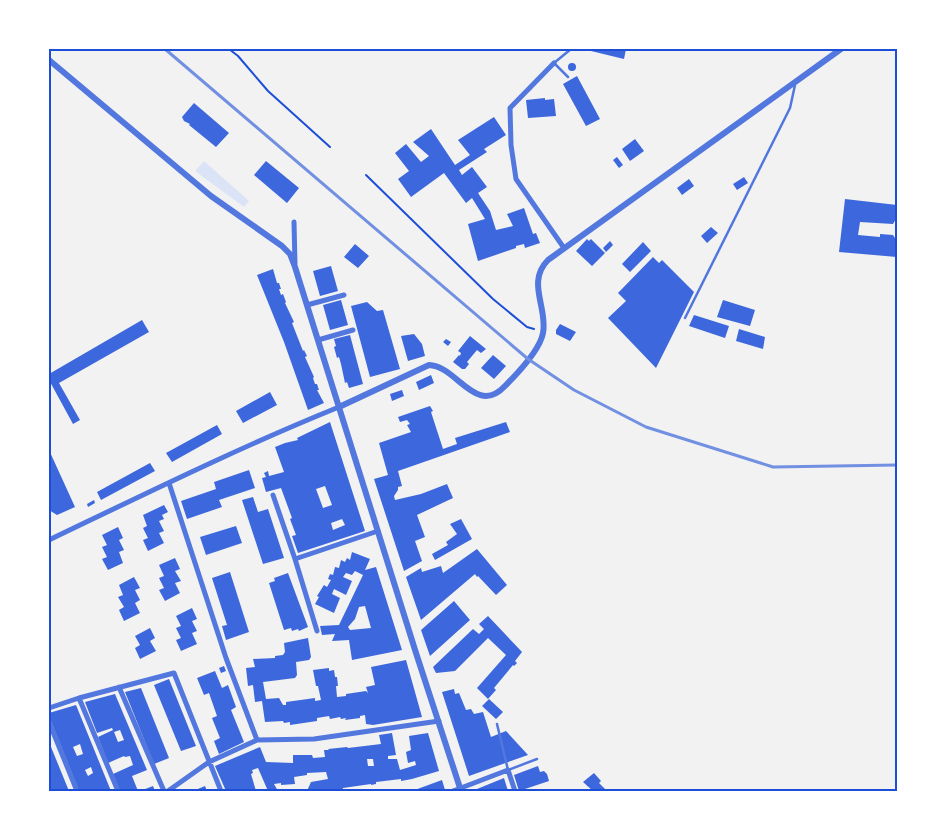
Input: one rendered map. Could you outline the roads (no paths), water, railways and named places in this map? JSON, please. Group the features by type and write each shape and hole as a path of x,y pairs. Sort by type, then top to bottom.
{"street":[{"path":"49,540 169,483 429,365 442,369 480,396 495,394 507,384 540,342 544,324 537,280 544,264 841,49"},
{"path":"49,60 210,196 282,246 290,254 296,267 338,407 461,790"},
{"path":"554,64 510,108 511,145 516,179 564,248"},
{"path":"294,222 296,267"},
{"path":"307,305 344,295"},
{"path":"318,340 353,330"},
{"path":"169,483 226,658 257,740"},
{"path":"273,495 295,559 316,632"},
{"path":"295,559 378,531"},
{"path":"49,708 79,698 174,673 221,791"},
{"path":"119,687 164,791"},
{"path":"79,698 118,791"},
{"path":"49,722 76,791"},
{"path":"168,791 210,762 257,740 314,739 439,722"},
{"path":"453,791 461,790 508,770 515,791"}],"lane":[{"path":"568,77 554,64 571,49"},
{"path":"685,318 790,108 795,81"},
{"path":"497,724 508,770 537,759"}],"railway":[{"path":"165,49 528,359 574,390 646,427 773,467 897,465"}]}
